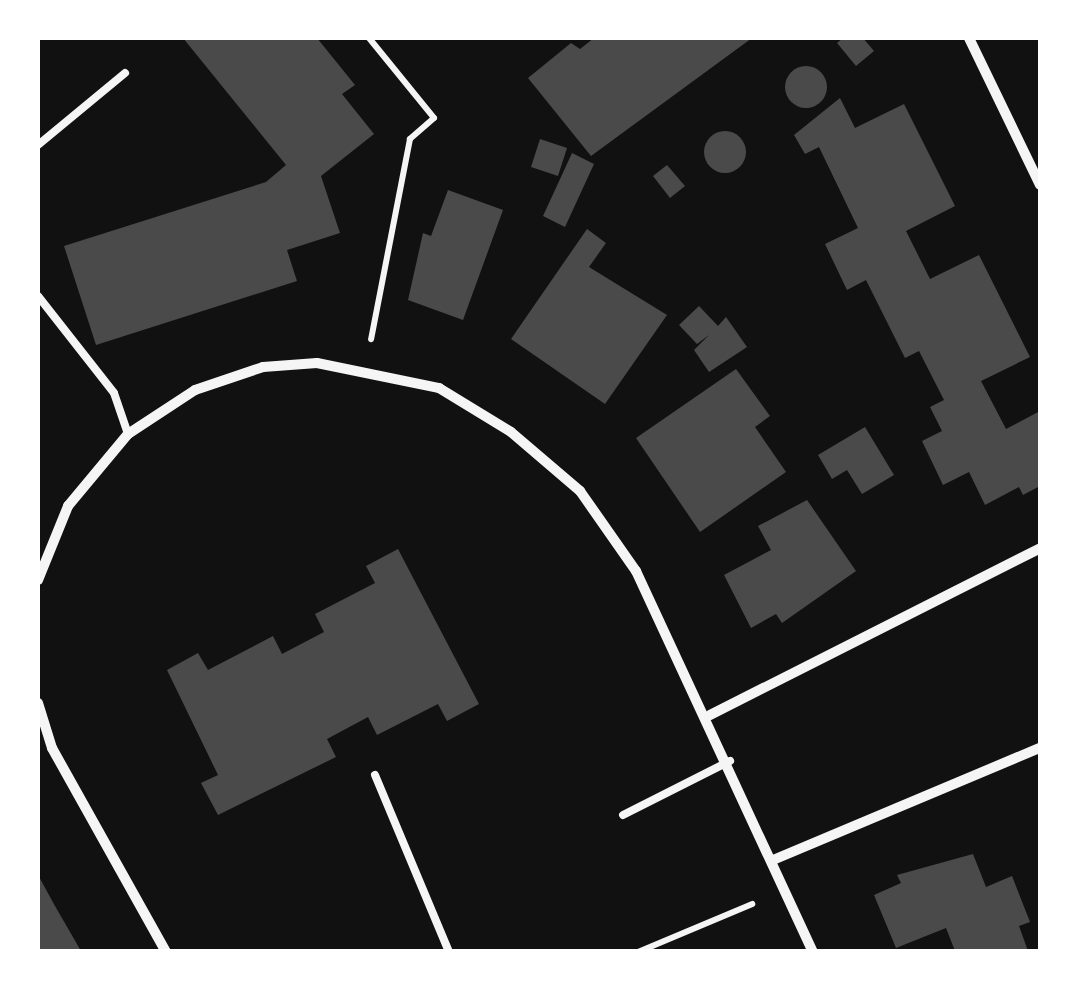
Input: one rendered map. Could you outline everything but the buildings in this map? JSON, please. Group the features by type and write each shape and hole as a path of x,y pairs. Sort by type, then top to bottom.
{"street":[{"path":"969,38 1040,185"},
{"path":"38,580 68,506 128,434 195,390 263,367 364,370 438,388 511,432 580,491 636,571 710,715 812,952"},
{"path":"710,715 1040,548"},
{"path":"38,702 52,748 166,952"},
{"path":"773,860 1040,748"}],"lane":[{"path":"38,144 125,73"},
{"path":"38,296 114,393 128,434"},
{"path":"623,815 730,761"},
{"path":"375,775 450,952"}],"path":[{"path":"364,370 410,139 434,118 369,38"},
{"path":"638,952 786,890"}]}
